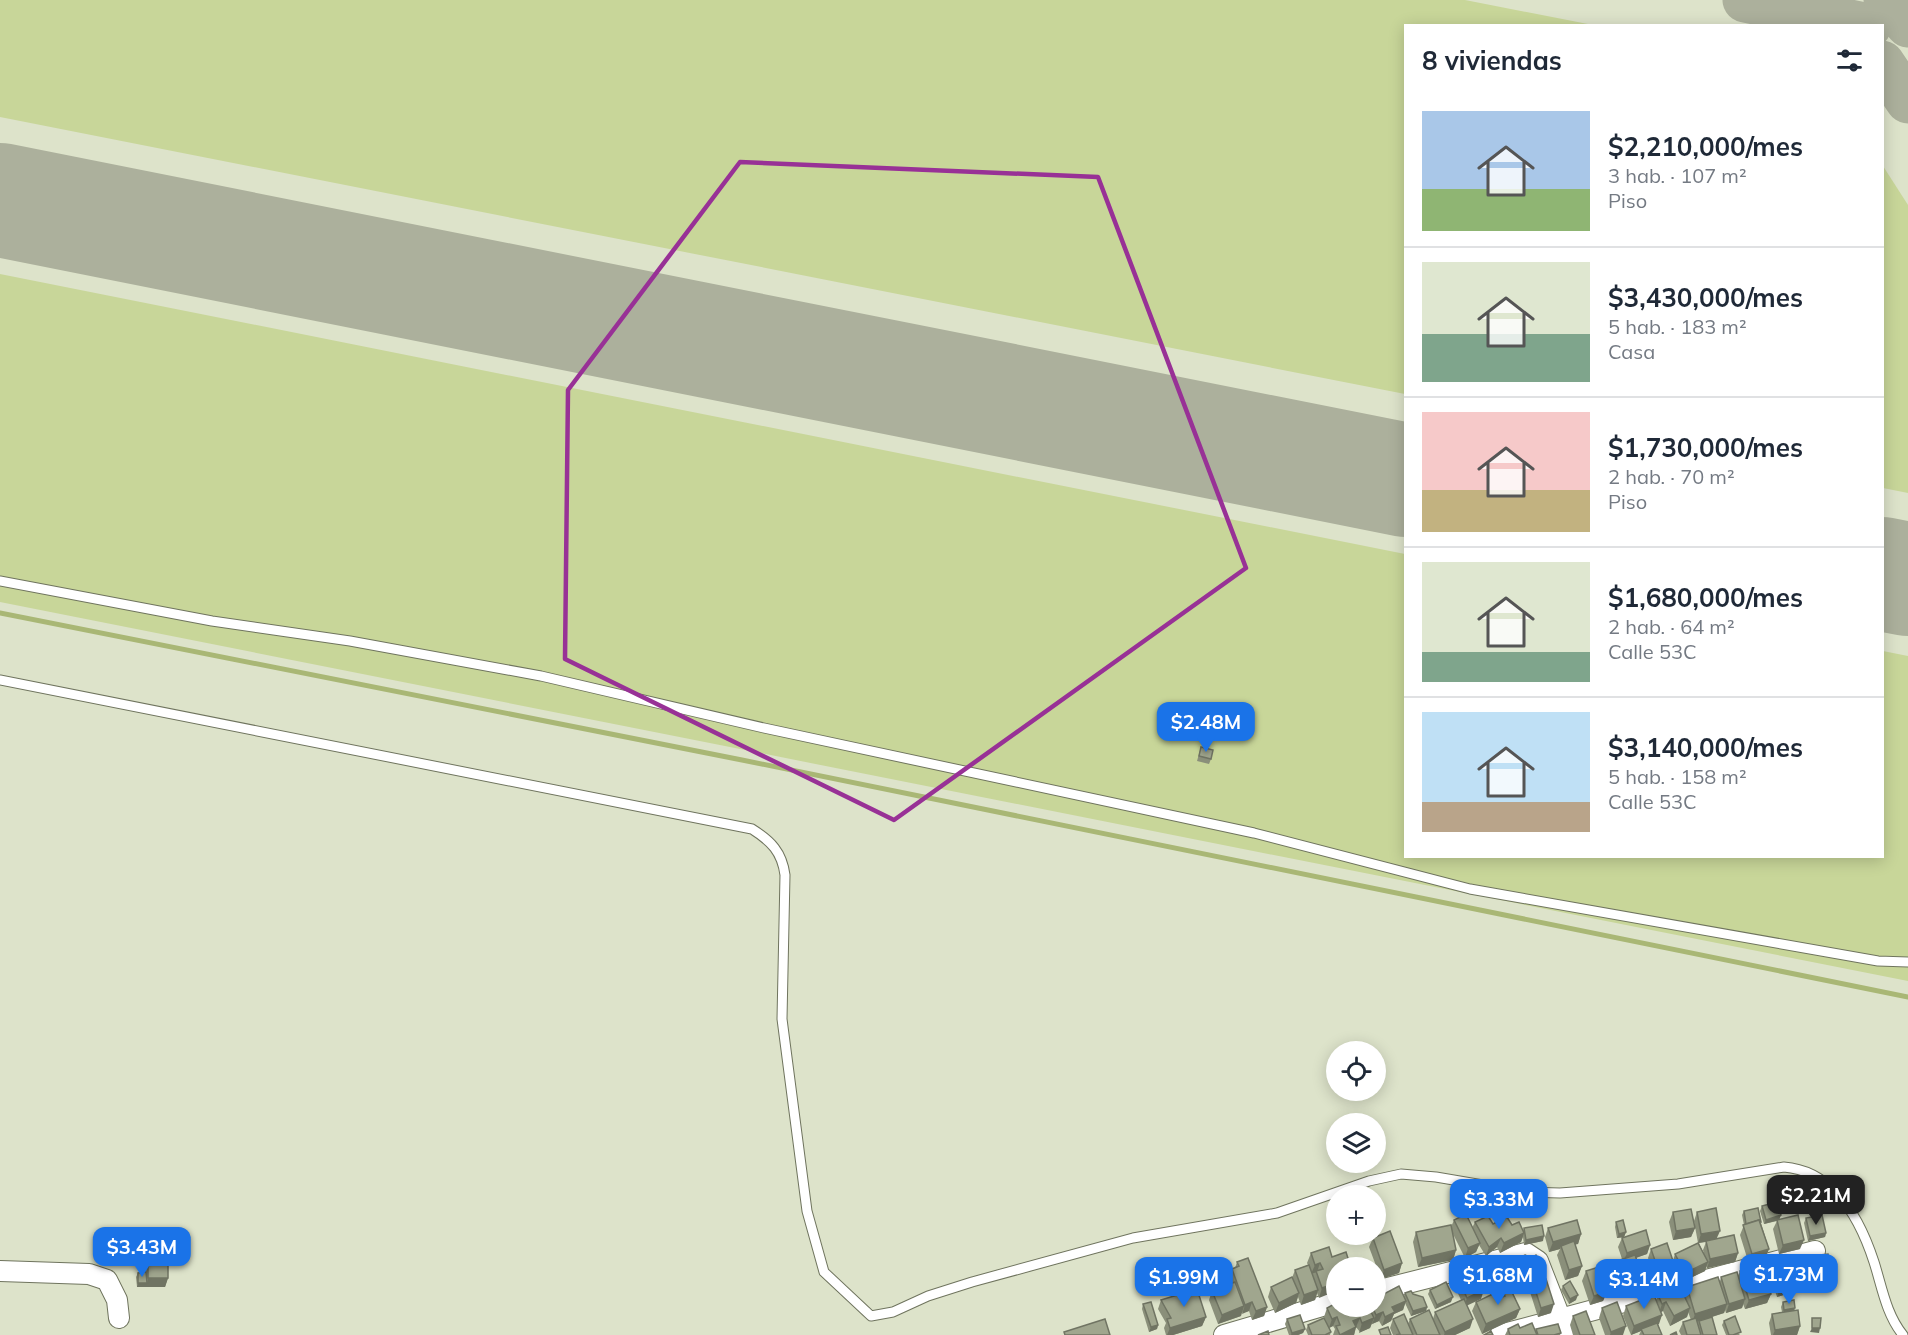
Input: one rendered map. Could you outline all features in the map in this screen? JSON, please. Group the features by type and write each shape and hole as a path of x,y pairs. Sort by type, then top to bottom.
{"street":[{"path":"1500,1335 1564,1327 1815,1251"},
{"path":"1386,1288 1526,1253 1533,1255 1538,1261 1564,1327"},
{"path":"0,1271 89,1274 107,1280 117,1300 119,1318"},
{"path":"1261,1302 1270,1329"},
{"path":"1224,1335 1270,1329 1326,1306"}],"lane":[{"path":"0,581 212,621 350,641 541,676 764,728 1254,833 1400,873 1470,889 1878,961 1908,962"},
{"path":"0,680 752,829 770,840 783,862 785,875 782,1019 807,1211 825,1272 870,1316 893,1312 928,1296 972,1282 1133,1238 1276,1213 1369,1181 1401,1174 1436,1177 1524,1192 1560,1193 1678,1184 1784,1167 1797,1168 1825,1180 1846,1205 1866,1240 1889,1314 1903,1335"}],"highlighted area":[{"path":"740,162 1098,177 1246,568 894,820 565,659 568,390"}],"green space":[{"path":"0,0 1465,0 1588,24 1404,24 1404,394 0,117"},
{"path":"1884,168 1908,205 1908,493 1884,488"},
{"path":"0,274 1404,554 1404,858 1884,858 1884,651 1908,656 1908,981 0,602"}],"building":[{"path":"1201,747 1213,750 1211,759 1199,756"},
{"path":"1777,1202 1781,1215 1766,1220 1762,1206"},
{"path":"1716,1208 1720,1231 1701,1234 1697,1212"},
{"path":"1758,1208 1761,1222 1759,1220 1746,1224 1744,1211"},
{"path":"1691,1209 1695,1228 1676,1231 1673,1212"},
{"path":"1466,1214 1480,1243 1468,1248 1454,1220"},
{"path":"1798,1215 1804,1240 1783,1245 1777,1220"},
{"path":"1822,1215 1826,1233 1810,1236 1806,1218"},
{"path":"1488,1216 1493,1224 1507,1217 1512,1225 1519,1222 1524,1233 1504,1243 1501,1238 1489,1247 1475,1222"},
{"path":"1577,1220 1581,1234 1553,1242 1548,1228"},
{"path":"1623,1220 1626,1232 1619,1234 1616,1222"},
{"path":"1759,1220 1769,1249 1752,1254 1743,1225"},
{"path":"1451,1225 1456,1250 1422,1258 1416,1232"},
{"path":"1542,1225 1544,1236 1526,1240 1524,1228"},
{"path":"1646,1230 1650,1245 1627,1253 1622,1238"},
{"path":"1390,1231 1402,1263 1386,1269 1386,1257 1380,1257 1375,1245 1386,1245 1386,1233"},
{"path":"1734,1235 1738,1253 1710,1259 1706,1241"},
{"path":"1574,1241 1582,1266 1569,1270 1561,1246"},
{"path":"1667,1243 1676,1270 1660,1275 1651,1249"},
{"path":"1698,1243 1708,1262 1685,1273 1675,1254"},
{"path":"1329,1247 1332,1257 1326,1257 1326,1287 1322,1288 1316,1271 1323,1269 1320,1263 1315,1265 1311,1253"},
{"path":"1346,1252 1348,1257 1332,1257"},
{"path":"1828,1254 1829,1263 1823,1264 1825,1278 1814,1279 1811,1256"},
{"path":"1525,1255 1531,1258 1536,1255 1544,1272 1526,1281 1518,1264 1521,1262 1519,1258"},
{"path":"1635,1255 1643,1279 1629,1284 1620,1260"},
{"path":"1806,1256 1810,1279 1799,1281 1793,1258"},
{"path":"1791,1257 1799,1281 1780,1288 1772,1264"},
{"path":"148,1258 168,1258 168,1278 148,1278"},
{"path":"1248,1258 1267,1307 1256,1311 1252,1302 1245,1305 1232,1269 1239,1266 1237,1262"},
{"path":"1309,1265 1318,1290 1304,1295 1295,1270"},
{"path":"1762,1265 1771,1294 1749,1300 1740,1271"},
{"path":"1599,1267 1607,1292 1594,1296 1586,1271"},
{"path":"1475,1270 1484,1290 1467,1298 1458,1278"},
{"path":"146,1272 147,1283 138,1283 138,1273"},
{"path":"1737,1272 1745,1299 1729,1304 1721,1277"},
{"path":"1505,1276 1510,1286 1500,1291 1495,1280"},
{"path":"1292,1277 1299,1293 1279,1303 1271,1287"},
{"path":"1718,1277 1727,1304 1695,1314 1687,1287"},
{"path":"1546,1279 1554,1304 1541,1308 1533,1283"},
{"path":"1570,1281 1578,1295 1570,1299 1563,1286"},
{"path":"1235,1282 1244,1306 1222,1315 1212,1291"},
{"path":"1446,1282 1453,1297 1437,1305 1430,1290"},
{"path":"1672,1285 1673,1288 1679,1285 1690,1308 1674,1316 1666,1302 1662,1304 1658,1295"},
{"path":"1399,1286 1406,1301 1392,1307 1395,1312 1386,1316 1386,1293"},
{"path":"1509,1286 1520,1309 1486,1324 1476,1302 1499,1291 1502,1297 1505,1296 1502,1289"},
{"path":"1197,1289 1206,1317 1170,1328 1167,1319 1171,1318 1161,1300"},
{"path":"1411,1291 1423,1297 1427,1307 1413,1311 1405,1293"},
{"path":"1654,1295 1662,1315 1634,1326 1626,1306"},
{"path":"1464,1299 1473,1319 1445,1332 1435,1312"},
{"path":"1794,1300 1795,1308 1784,1310 1783,1302"},
{"path":"1151,1302 1158,1325 1151,1327 1143,1304"},
{"path":"1617,1302 1626,1326 1611,1332 1602,1308"},
{"path":"1429,1310 1440,1335 1417,1335 1410,1319"},
{"path":"1798,1310 1800,1326 1775,1330 1772,1314"},
{"path":"1586,1311 1595,1335 1580,1335 1573,1316"},
{"path":"1404,1314 1413,1335 1396,1335 1400,1334 1393,1319"},
{"path":"1300,1315 1305,1329 1292,1333 1287,1319"},
{"path":"1735,1316 1741,1332 1729,1335 1724,1321"},
{"path":"1337,1317 1374,1318 1362,1323 1360,1318 1353,1321 1356,1327 1340,1335 1336,1326 1340,1325"},
{"path":"1712,1317 1717,1335 1703,1335 1699,1321"},
{"path":"1324,1318 1331,1332 1325,1335 1312,1335 1308,1325"},
{"path":"1696,1318 1701,1335 1687,1335 1683,1322"},
{"path":"1812,1318 1821,1318 1820,1328 1812,1328"},
{"path":"1105,1319 1110,1335 1065,1335 1064,1332"},
{"path":"1532,1323 1537,1335 1510,1335 1508,1329 1518,1324 1520,1328"},
{"path":"1657,1323 1662,1335 1644,1335 1641,1329"},
{"path":"1558,1324 1561,1333 1538,1335 1536,1329"},
{"path":"1388,1327 1391,1335 1381,1335 1379,1330"}],"waterway":[{"path":"0,613 742,760 1908,997"}],"taxiway":[{"path":"1745,0 1859,24"},
{"path":"1886,0 1908,25"},
{"path":"1884,66 1908,101"}],"runway":[{"path":"0,200 1404,480"},
{"path":"1884,574 1908,579"}]}
